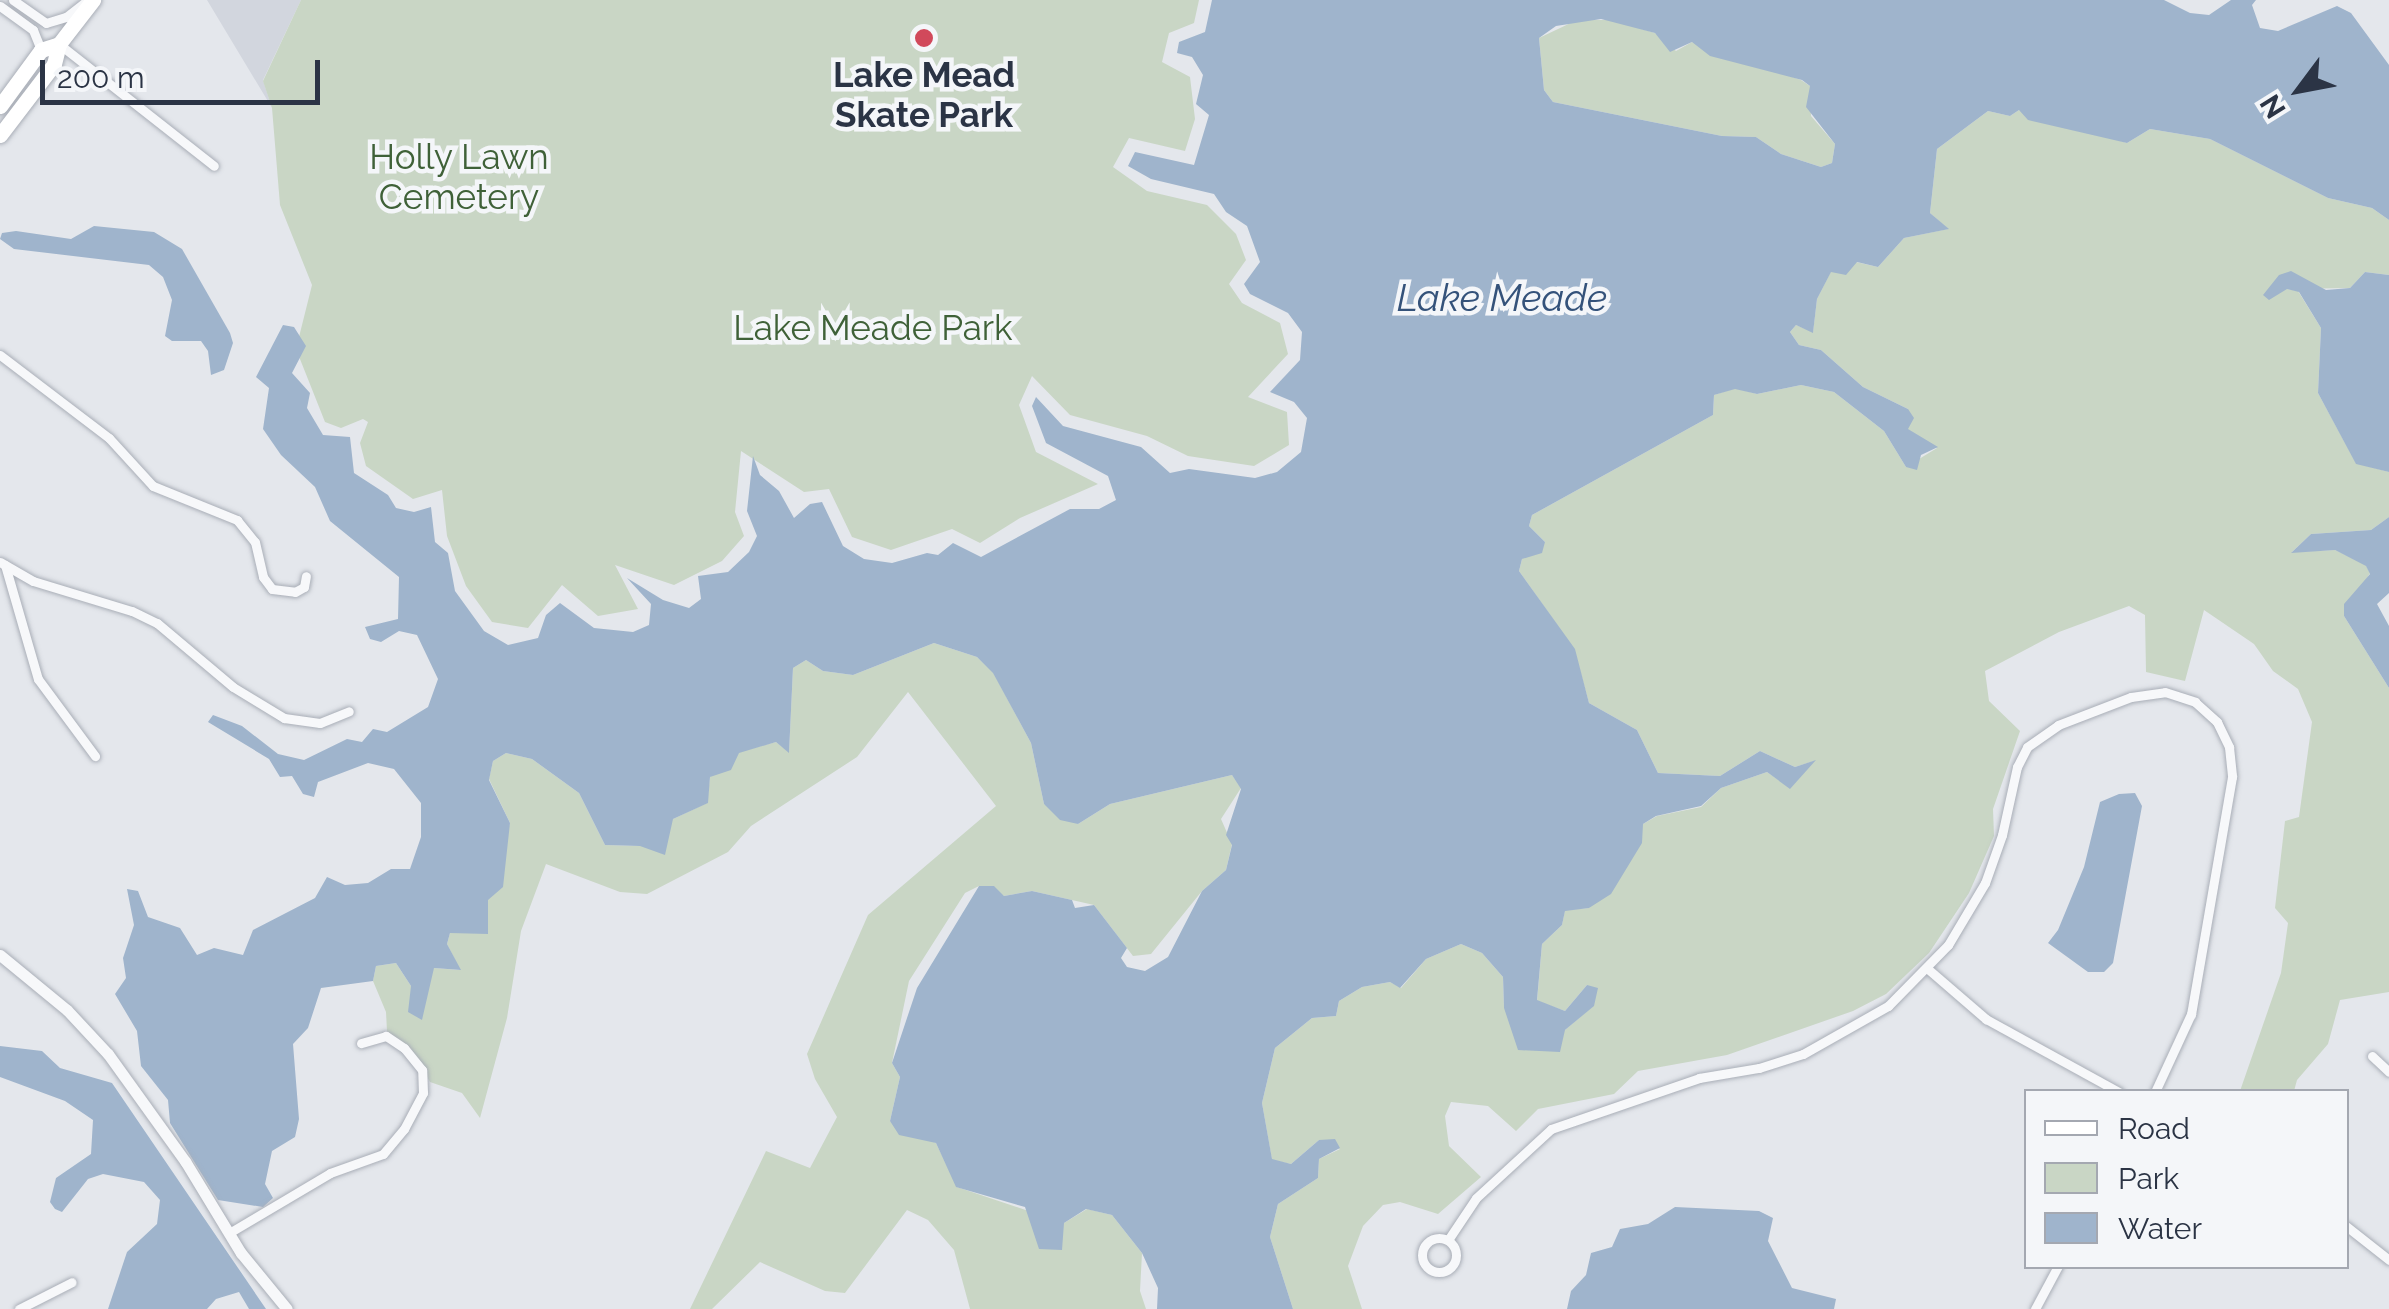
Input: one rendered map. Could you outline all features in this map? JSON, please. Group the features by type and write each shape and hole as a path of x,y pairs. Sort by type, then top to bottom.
{"main road":[{"path":"0,135 54,64 59,44 90,0"},
{"path":"0,106 42,50 59,44"}],"street":[{"path":"13,0 46,23 66,17 90,0"},
{"path":"0,6 33,30 42,50"},
{"path":"59,44 214,166"},
{"path":"0,355 109,438 153,486 237,520 255,542 263,578 272,588 296,592 304,587 306,576"},
{"path":"2,563 33,581 143,616 234,686 284,718 320,723 349,711"},
{"path":"2,563 38,679 95,756"},
{"path":"1448,1240 1476,1198 1551,1129 1699,1078 1759,1068 1803,1054 1865,1022 1928,970 1985,882 2002,835 2017,766 2027,748 2058,725 2131,697 2166,692 2195,702 2225,733 2232,777 2191,1014 2156,1089"},
{"path":"0,954 68,1010 108,1054 185,1161 229,1234 287,1309"},
{"path":"1928,970 1986,1019 2114,1089"},
{"path":"229,1234 330,1172 383,1154 404,1129 423,1093 422,1070 404,1048 386,1036 361,1043"},
{"path":"2372,1056 2389,1072"},
{"path":"2349,1228 2389,1260"},
{"path":"2035,1309 2056,1269"},
{"path":"19,1309 72,1282"}],"shaded area":[{"path":"207,0 301,0 263,80 272,108"}],"green space":[{"name":"Lake Meade Park","path":"301,0 1199,0 1194,23 1169,33 1162,62 1190,77 1195,119 1185,151 1129,138 1113,167 1147,191 1207,205 1236,234 1246,260 1229,284 1242,303 1280,323 1288,354 1248,397 1287,412 1289,445 1254,466 1188,456 1147,436 1070,415 1032,376 1019,405 1036,452 1098,484 1020,518 980,543 952,529 891,550 852,537 829,489 804,492 741,451 735,512 744,536 722,561 674,585 615,565 638,609 598,616 562,585 528,628 492,622 466,586 447,536 442,490 413,499 366,466 360,443 368,422 363,419 341,428 325,422 296,349 312,285 280,205 272,108 263,81"},
{"path":"1577,20 1612,20 1655,33 1676,51 1692,42 1801,80 1810,86 1811,116 1835,144 1832,163 1821,167 1781,154 1756,137 1722,136 1553,102 1544,90 1539,38"},
{"path":"2019,110 2127,143 2150,129 2210,139 2328,198 2372,208 2389,220 2389,275 2365,272 2350,288 2287,289 2298,291 2321,328 2318,393 2356,463 2389,472 2389,517 2371,530 2311,534 2292,552 2335,550 2366,565 2370,573 2344,616 2389,688 2389,992 2340,1000 2328,1044 2297,1080 2295,1089 2241,1089 2281,973 2288,923 2275,908 2285,821 2299,817 2312,722 2298,689 2273,671 2254,644 2204,610 2185,681 2146,672 2145,615 2129,606 2059,632 1985,671 1989,701 2020,731 1993,809 1994,836 1969,893 1929,953 1886,994 1853,1011 1727,1055 1638,1071 1614,1094 1538,1109 1516,1131 1488,1106 1451,1102 1445,1116 1449,1146 1481,1177 1438,1214 1400,1202 1383,1205 1363,1226 1348,1266 1362,1309 1293,1309 1270,1237 1278,1204 1318,1178 1319,1159 1340,1149 1319,1140 1291,1164 1272,1160 1262,1103 1275,1048 1312,1018 1336,1016 1339,1001 1362,987 1390,982 1401,988 1426,959 1461,944 1482,953 1503,977 1504,1008 1565,1030 1593,1006 1587,985 1565,1011 1537,1001 1542,944 1562,925 1565,910 1589,908 1643,824 1657,816 1701,807 1721,788 1767,772 1790,788 1814,761 1795,767 1760,751 1720,776 1658,773 1637,730 1589,703 1574,649 1519,571 1522,559 1545,542 1529,526 1532,515 1713,415 1714,395 1735,388 1757,394 1801,385 1834,392 1884,431 1906,467 1937,448 1907,429 1908,409 1863,387 1821,350 1799,345 1790,332 1796,325 1813,332 1817,299 1831,271 1856,262 1878,267 1904,238 1948,229 1930,213 1937,149 1988,111 2010,116"},
{"path":"934,643 977,657 993,672 1031,743 1044,804 1078,824 1110,804 1232,775 1241,788 1221,819 1232,844 1226,870 1202,891 1151,954 1133,956 1094,905 1032,891 1004,896 979,886 965,893 909,981 892,1063 900,1077 890,1121 936,1143 957,1187 1064,1223 1087,1209 1112,1215 1142,1253 1140,1291 1146,1309 970,1309 954,1250 928,1220 907,1210 845,1293 825,1291 760,1262 712,1309 690,1309 766,1151 810,1168 837,1117 815,1079 807,1054 868,915 996,806 908,692 857,757 751,826 728,852 647,894 620,892 546,864 521,931 507,1018 480,1118 462,1093 430,1082 416,1057 387,1031 386,1012 373,981 376,966 396,963 411,986 434,968 460,970 447,944 450,933 488,899 510,823 489,779 493,761 506,753 532,759 579,793 605,845 640,846 673,819 707,803 710,777 739,752 776,742 789,752 793,668 806,660 823,671 853,675"}],"water":[{"name":"Lake Meade","path":"1212,0 2164,0 2190,13 2209,15 2231,0 2256,0 2252,5 2260,28 2278,31 2337,6 2351,13 2389,65 2389,220 2372,208 2328,198 2210,139 2150,129 2127,143 2028,120 2019,110 2010,116 1988,111 1937,149 1930,213 1949,229 1904,238 1878,267 1857,262 1846,275 1831,272 1817,299 1813,333 1796,325 1790,332 1799,345 1821,350 1863,387 1908,409 1914,418 1908,429 1938,447 1921,455 1917,470 1906,467 1884,431 1834,392 1801,385 1757,394 1735,389 1714,395 1713,415 1532,515 1529,526 1545,542 1542,553 1522,559 1519,571 1575,649 1589,703 1637,730 1658,773 1720,776 1760,751 1795,767 1816,760 1790,789 1767,772 1721,788 1701,806 1656,816 1643,824 1642,843 1611,894 1589,908 1565,911 1562,925 1542,944 1537,1000 1565,1011 1587,985 1598,988 1594,1006 1565,1030 1560,1052 1518,1050 1504,1008 1503,977 1482,953 1461,944 1426,959 1400,988 1390,982 1362,987 1339,1001 1336,1016 1312,1018 1275,1048 1262,1103 1272,1159 1291,1164 1319,1140 1335,1139 1340,1148 1319,1159 1318,1178 1278,1204 1270,1237 1293,1309 1157,1309 1158,1288 1142,1253 1112,1215 1086,1209 1064,1223 1062,1250 1039,1249 1025,1207 956,1187 936,1143 899,1135 890,1121 900,1077 892,1063 917,988 979,886 994,886 1004,896 1032,891 1072,900 1075,908 1094,905 1127,948 1121,958 1127,967 1145,971 1168,957 1202,891 1226,870 1232,845 1226,835 1241,789 1232,775 1110,804 1078,824 1060,820 1044,804 1031,743 993,673 977,657 934,643 853,675 823,671 806,660 793,668 789,753 776,742 739,753 731,770 710,777 708,803 673,819 665,855 640,846 605,845 579,793 532,759 506,753 493,761 489,780 510,823 503,887 488,900 488,934 450,933 447,944 461,970 434,968 422,1020 408,1012 411,986 396,963 376,966 373,981 321,988 308,1028 293,1044 299,1119 295,1137 272,1151 265,1184 273,1198 263,1207 218,1200 170,1123 168,1100 141,1066 137,1031 115,994 126,978 123,958 134,925 127,889 138,891 148,917 180,928 197,955 214,948 243,955 253,930 315,898 327,877 345,885 368,883 391,869 410,869 421,837 421,803 394,769 368,763 318,782 314,797 303,794 292,776 280,777 269,759 208,722 213,715 242,726 278,754 304,760 347,739 362,742 373,729 387,732 428,707 438,679 417,635 399,631 381,642 370,639 365,627 398,619 399,577 330,521 315,487 281,455 263,429 269,388 256,377 283,325 294,327 306,346 292,373 310,393 307,408 323,435 350,437 354,473 388,495 396,508 414,512 431,507 435,542 448,553 455,591 484,631 508,645 538,638 546,615 560,603 594,628 633,632 649,625 651,604 627,578 663,600 689,608 701,599 698,576 728,572 749,552 757,536 747,511 753,456 760,475 779,491 794,518 810,504 822,502 843,546 864,559 892,563 927,553 938,555 953,543 981,557 1070,509 1099,509 1116,500 1108,476 1046,443 1032,406 1036,397 1063,426 1141,447 1170,473 1189,469 1255,478 1277,472 1301,452 1307,418 1294,402 1270,392 1300,360 1302,332 1288,313 1250,294 1244,284 1260,262 1247,226 1226,212 1214,194 1151,179 1128,166 1135,152 1194,165 1209,115 1196,104 1203,75 1192,57 1177,53 1179,42 1205,32","holes":["1601,19 1655,33 1670,52 1692,42 1710,56 1802,80 1810,86 1806,107 1835,144 1832,163 1821,167 1781,154 1756,137 1722,136 1553,102 1544,90 1539,38 1556,26"]},
{"path":"94,226 154,232 182,249 230,333 233,343 224,370 211,375 208,351 201,341 172,341 165,336 172,300 163,277 149,265 14,249 0,239 2,233 16,231 71,239"},
{"path":"2291,271 2326,290 2350,288 2365,272 2389,275 2389,472 2356,464 2318,393 2321,328 2299,292 2287,289 2269,300 2263,295 2279,275"},
{"path":"2389,517 2389,593 2377,604 2389,626 2389,688 2344,616 2344,604 2370,574 2366,566 2335,550 2291,553 2311,534 2371,530"},
{"path":"2135,793 2142,806 2113,963 2104,972 2088,972 2048,943 2058,930 2084,867 2100,802 2119,794"},
{"path":"0,1046 42,1051 60,1068 112,1083 266,1309 249,1309 239,1292 216,1299 207,1309 108,1309 127,1252 157,1224 160,1200 144,1182 103,1174 88,1179 62,1212 55,1209 50,1202 56,1178 91,1154 93,1120 65,1101 0,1077"},
{"path":"1675,1207 1759,1211 1773,1218 1768,1241 1792,1288 1836,1299 1834,1309 1567,1309 1571,1291 1586,1275 1591,1253 1612,1247 1620,1229 1648,1224"}],"place":[{"name":"Lake Mead Skate Park","path":"924,38"}],"park label":[{"name":"Holly Lawn Cemetery","path":"459,177"}]}
